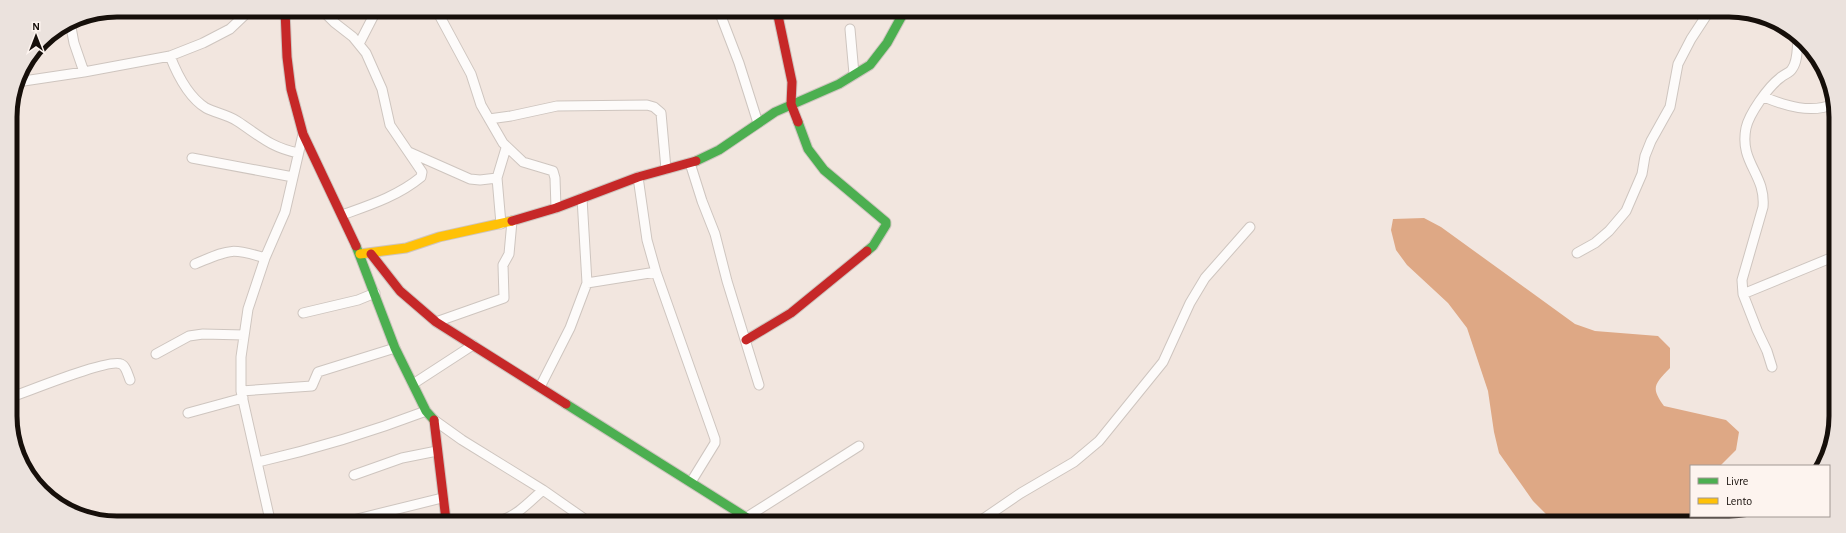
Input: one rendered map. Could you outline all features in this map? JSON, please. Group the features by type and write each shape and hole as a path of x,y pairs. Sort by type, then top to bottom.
{"street":[{"path":"24,81 84,72 170,56 203,43 230,29 243,17"},
{"path":"285,17 287,58 291,90 303,134 360,254 395,348 426,411 434,420 474,448 543,490 566,508 579,516"},
{"path":"329,17 354,37 366,53 382,89 390,125 419,165 422,172 421,176 384,200 342,216"},
{"path":"359,44 373,17"},
{"path":"440,17 471,74 481,105 506,148 523,162 553,171 555,178 556,208"},
{"path":"721,17 739,63 758,123"},
{"path":"746,340 762,332 791,313 873,246 886,228 886,222 824,170 808,149 791,104 792,82 778,17"},
{"path":"360,254 371,254 406,248 440,237 512,221 556,208 638,177 690,163 719,150 758,123 791,104 839,84 870,65 876,59 901,17"},
{"path":"1577,253 1595,243 1609,231 1626,211 1642,174 1645,156 1651,141 1670,107 1678,64 1706,17"},
{"path":"71,28 74,43 84,72"},
{"path":"850,29 854,74"},
{"path":"1772,367 1767,351 1743,294 1742,280 1763,207 1764,195 1762,186 1745,149 1746,128 1754,110 1764,97 1780,78 1792,71 1795,64 1797,44"},
{"path":"170,56 177,75 194,97 205,108 235,119 270,145 298,153"},
{"path":"1764,97 1785,106 1806,109 1828,105"},
{"path":"489,119 557,106 647,105 654,107 661,113 666,169"},
{"path":"269,516 242,395 241,357 248,309 265,258 285,212 303,134"},
{"path":"501,224 497,178 506,148"},
{"path":"408,151 470,179 480,180 497,178"},
{"path":"192,158 293,177"},
{"path":"690,163 702,201 715,234 727,281 760,386"},
{"path":"638,177 647,240 656,272 715,439 713,447 691,482"},
{"path":"540,387 570,328 587,283 582,198"},
{"path":"436,322 504,298 502,265 509,254 512,221"},
{"path":"987,516 1021,493 1074,462 1099,441 1163,362 1190,303 1205,278 1250,228"},
{"path":"195,264 231,250 239,250 265,258"},
{"path":"371,254 394,286 408,300 436,322 745,516"},
{"path":"1743,294 1829,259"},
{"path":"587,283 656,272"},
{"path":"303,313 358,300 374,293"},
{"path":"156,354 189,336 203,334 244,334"},
{"path":"413,384 472,345"},
{"path":"188,413 242,395 312,386 318,372 395,348"},
{"path":"17,395 65,377 117,362 124,366 130,380"},
{"path":"258,462 308,451 392,424 426,411"},
{"path":"434,420 436,451 445,516"},
{"path":"754,516 859,446"},
{"path":"354,474 402,458 436,451"},
{"path":"511,516 524,507 543,490"},
{"path":"369,516 442,498"}],"shaded area":[{"path":"1424,218 1441,227 1575,324 1595,331 1658,336 1670,348 1670,368 1656,386 1657,394 1664,406 1726,420 1739,432 1736,450 1721,465 1690,465 1690,516 1548,516 1533,501 1499,453 1494,432 1488,391 1467,328 1448,303 1407,265 1396,250 1391,230 1393,219"}],"traffic: fast":[{"path":"696,161 719,150 775,112 839,84 870,65 887,43 901,17"},
{"path":"798,122 808,149 824,170 886,222 886,225 873,246 867,251"},
{"path":"356,246 395,348 426,411 434,420"},
{"path":"566,404 744,516"}],"traffic: slow":[{"path":"360,254 406,248 439,237 512,221"}],"traffic: jam":[{"path":"285,17 287,57 291,89 303,134 356,246"},
{"path":"778,17 792,82 791,104 798,122"},
{"path":"512,221 556,208 638,177 696,161"},
{"path":"746,340 791,313 867,251"},
{"path":"371,254 400,291 436,322 566,404"},
{"path":"434,420 446,516"}]}
